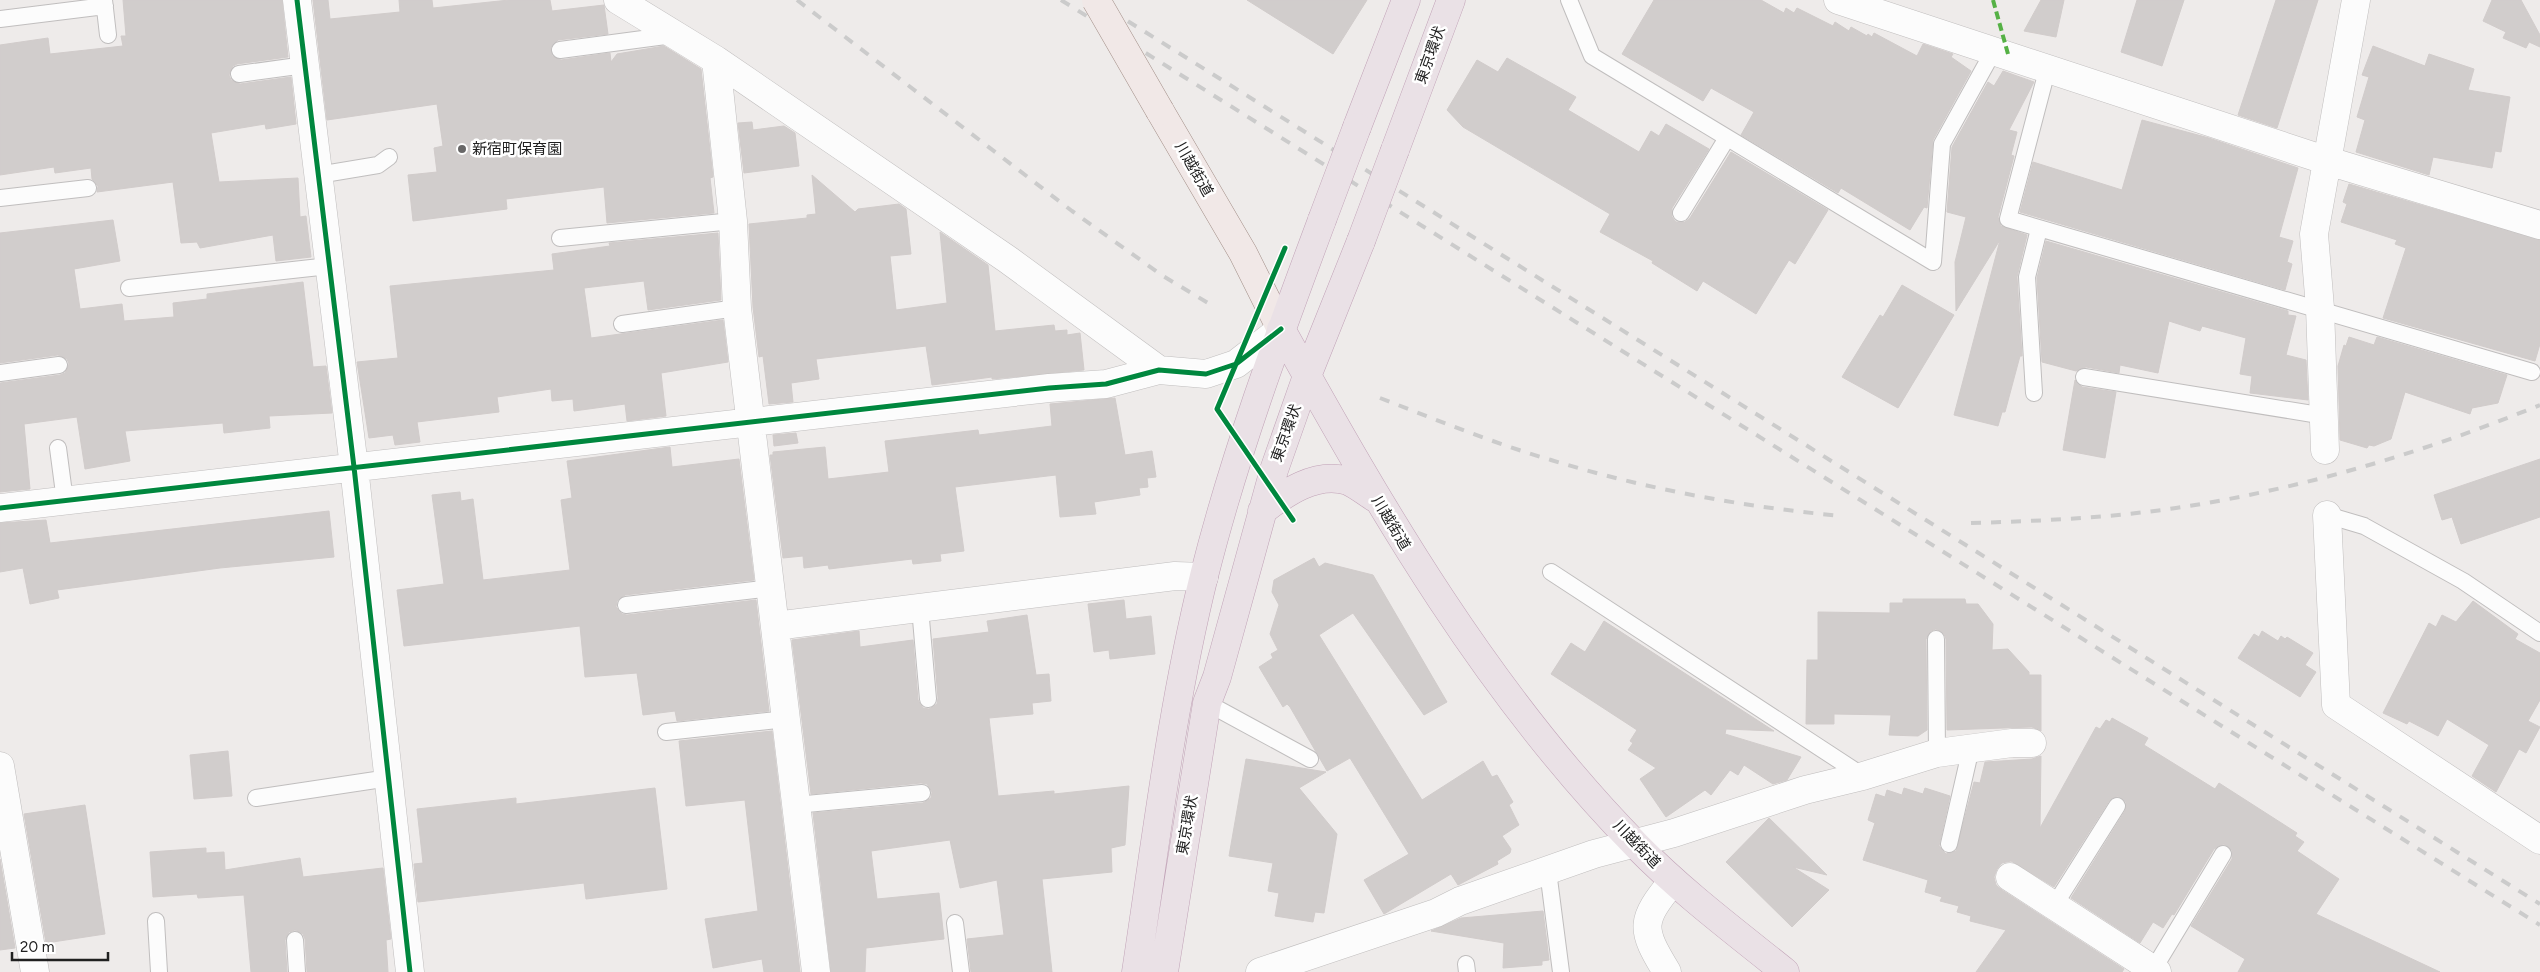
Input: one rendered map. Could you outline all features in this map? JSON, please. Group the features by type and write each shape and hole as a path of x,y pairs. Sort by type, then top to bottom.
{"highway":[{"name":"東京環状","path":"1136,972 1185,666 1204,577 1241,443 1281,330 1406,0"},
{"name":"東京環状","path":"1164,972 1208,703 1217,677 1274,470 1307,376 1361,241 1451,0"},
{"name":"川越街道","path":"1281,330 1376,498 1450,615 1494,676 1583,787 1636,845 1673,881 1784,972"},
{"path":"1262,511 1278,498 1303,484 1325,479 1348,481 1376,498"}],"main road":[{"name":"川越街道","path":"1096,0 1243,253 1281,330"}],"street":[{"path":"297,0 354,467 410,972"},
{"path":"618,0 716,60 1007,260 1158,370"},
{"path":"1838,0 2328,161 2540,225"},
{"path":"2326,450 2320,308 2314,234 2356,0"},
{"path":"716,60 733,221 737,308 816,972"},
{"path":"0,508 1050,388 1106,384 1158,370 1206,374 1236,364 1281,330"},
{"path":"2327,515 2336,705 2540,840"},
{"path":"775,626 1175,576 1204,577"},
{"path":"1260,972 1436,913 1460,901 1548,872 1594,854 1636,845 1805,790 1863,776 1937,753 2012,742 2032,743"},
{"path":"0,766 35,972"},
{"path":"2010,877 2155,971"},
{"path":"1667,972 1649,943 1647,927 1651,908 1673,881"}],"lane":[{"path":"1569,0 1592,56 1934,262 1942,144 1994,50"},
{"path":"0,19 105,3 108,35"},
{"path":"560,50 673,35"},
{"path":"239,74 305,65"},
{"path":"2048,68 2008,219 2320,308 2532,372"},
{"path":"1681,213 1727,138"},
{"path":"318,175 378,165 389,157"},
{"path":"0,198 88,188"},
{"path":"560,238 733,221"},
{"path":"2034,393 2027,278 2039,229"},
{"path":"129,288 329,266"},
{"path":"622,324 737,308"},
{"path":"0,372 59,364"},
{"path":"2084,377 2325,416"},
{"path":"58,448 64,501"},
{"path":"2327,515 2364,526 2464,581 2540,633"},
{"path":"1551,572 1863,776"},
{"path":"626,605 771,588"},
{"path":"920,608 928,699"},
{"path":"1936,640 1937,753"},
{"path":"1208,703 1310,759"},
{"path":"666,732 786,719"},
{"path":"1949,844 1971,748"},
{"path":"256,798 389,778"},
{"path":"796,805 922,793"},
{"path":"2054,906 2117,806"},
{"path":"2155,971 2223,854"},
{"path":"1548,872 1561,972"},
{"path":"156,921 159,972"},
{"path":"955,923 961,972"},
{"path":"295,940 297,972"}],"building":[{"path":"123,0 282,0 288,57 237,64 233,66 229,75 231,80 240,84 291,77 296,124 266,129 265,124 211,133 219,182 298,178 300,217 306,216 311,257 276,261 273,235 200,248 197,242 181,243 173,182 97,192 98,186 92,179 91,168 55,173 54,167 0,175 0,45 48,38 50,54 123,46 121,36 126,36"},
{"path":"313,0 328,0 330,19 400,12 399,0 432,0 433,8 509,0 550,0 552,11 604,5 608,34 558,40 551,47 552,56 561,60 610,53 611,62 617,54 664,46 701,69 713,177 710,178 714,213 607,223 604,187 506,199 507,209 413,221 408,175 437,172 434,148 443,146 437,104 327,120"},
{"path":"1247,0 1367,0 1333,54"},
{"path":"1654,0 1761,0 1784,13 1786,8 1794,13 1797,8 1833,26 1835,22 1849,31 1851,27 1872,37 1874,33 1917,56 1923,44 1953,54 1951,57 1971,71 1933,140 1927,208 1924,207 1910,230 1841,188 1838,193 1741,135 1754,112 1711,88 1703,101 1622,54"},
{"path":"2041,0 2064,0 2056,37 2024,31"},
{"path":"2137,0 2184,0 2162,66 2121,52"},
{"path":"2276,0 2318,0 2277,128 2238,115"},
{"path":"2492,0 2521,0 2540,35 2540,47 2529,42 2526,48 2503,38 2506,32 2483,21"},
{"path":"2373,46 2425,66 2429,54 2474,69 2468,90 2510,97 2501,152 2495,151 2492,168 2433,157 2429,175 2356,152 2365,120 2357,117 2369,77 2362,75"},
{"path":"1507,58 1576,97 1568,110 1639,152 1651,131 1659,136 1666,124 1709,149 1672,208 1672,217 1676,222 1685,222 1690,218 1731,152 1828,210 1795,264 1789,260 1756,314 1703,281 1697,291 1652,263 1653,261 1600,232 1610,214 1463,127 1447,110 1477,60 1498,72"},
{"path":"2003,71 2034,82 2009,130 2017,132 2011,155 2014,156 1998,217 2001,226 2027,235 2017,277 2022,356 2020,356 2005,412 2002,412 1998,426 1954,415 2000,240 1956,311 1955,262 1966,217 1947,212 1952,147 1988,82 1994,86"},
{"path":"2142,120 2209,138 2298,168 2279,237 2293,241 2287,262 2292,264 2285,290 2020,212 2033,162 2122,190"},
{"path":"752,122 753,130 784,126 795,133 799,166 744,173 738,123"},
{"path":"812,175 855,212 858,209 899,204 906,209 911,254 890,256 896,310 947,303 940,232 988,265 995,331 1054,325 1055,331 1067,330 1067,335 1080,333 1084,370 992,379 992,377 932,385 926,346 816,359 819,379 791,383 793,402 769,404 763,356 759,357 753,307 749,224 807,218 807,215 816,214"},
{"path":"2349,184 2540,240 2540,344 2535,361 2383,318 2406,248 2395,244 2397,240 2341,222 2347,204 2343,202"},
{"path":"113,220 120,261 74,269 80,309 122,304 124,321 174,317 173,303 207,299 207,294 303,282 313,367 326,366 332,413 269,416 270,428 224,433 223,423 125,431 130,461 85,469 77,417 24,424 30,489 0,492 0,383 60,375 65,373 69,364 67,359 58,355 0,363 0,233"},
{"path":"718,233 721,300 648,310 644,281 584,288 591,338 723,320 728,362 661,373 666,416 627,421 625,404 574,411 573,399 552,401 551,389 497,397 499,412 417,422 420,442 395,445 393,435 369,438 357,362 398,358 390,286 554,270 552,254 610,246 609,243"},
{"path":"2046,241 2288,311 2288,315 2296,316 2286,355 2306,360 2308,400 2250,393 2252,376 2240,374 2246,338 2202,326 2200,331 2169,321 2158,373 2120,365 2119,373 2086,367 2076,371 2042,362 2037,278"},
{"path":"1902,285 1954,315 1898,408 1842,377 1880,315 1883,317"},
{"path":"2349,337 2374,345 2377,337 2507,375 2498,403 2472,408 2470,414 2405,392 2391,439 2374,446 2369,445 2367,448 2340,440 2338,366 2344,345 2346,346"},
{"path":"2075,380 2082,387 2116,392 2105,458 2063,450"},
{"path":"1115,398 1125,455 1152,451 1156,477 1147,478 1148,487 1139,488 1140,495 1094,502 1096,514 1060,517 1056,475 955,487 964,551 940,554 941,561 913,564 912,559 829,569 828,565 804,568 803,556 783,558 770,455 773,455 773,452 825,447 828,479 889,472 885,441 978,430 979,435 1052,426 1050,404"},
{"path":"796,433 798,443 774,446 773,435"},
{"path":"670,447 672,467 739,459 754,580 625,595 617,601 616,607 622,614 627,615 756,600 769,711 677,721 675,711 643,715 637,673 585,677 580,626 404,646 397,590 444,584 432,495 460,492 461,501 473,499 483,580 570,570 561,500 572,498 567,461"},
{"path":"2540,459 2540,517 2461,544 2452,517 2442,520 2434,495"},
{"path":"329,511 334,557 220,568 57,590 59,598 30,604 23,568 0,572 0,523 46,520 50,543"},
{"path":"1314,558 1319,567 1325,563 1373,575 1447,702 1424,715 1353,613 1319,635 1422,800 1483,761 1492,777 1497,775 1513,802 1509,805 1519,825 1502,836 1511,849 1510,853 1497,861 1498,864 1458,885 1451,874 1384,914 1364,880 1409,854 1350,758 1327,771 1290,707 1287,704 1283,707 1259,667 1273,658 1271,654 1278,650 1270,634 1279,605 1272,592 1274,580"},
{"path":"1903,599 1965,599 1966,604 1978,604 1993,624 1992,650 2008,649 2029,672 2029,675 2041,675 2041,731 2032,727 1947,730 1946,639 1944,634 1936,629 1931,631 1926,639 1927,730 1918,736 1889,735 1891,715 1834,714 1834,724 1806,724 1807,660 1818,660 1818,612 1890,613 1890,603 1903,603"},
{"path":"1124,600 1126,619 1151,616 1155,654 1110,659 1109,650 1094,652 1088,604"},
{"path":"2473,601 2518,634 2515,639 2540,653 2540,700 2528,721 2540,727 2526,753 2519,749 2496,792 2472,776 2489,745 2447,719 2438,736 2409,721 2407,724 2383,713 2429,623 2436,627 2442,615 2456,622"},
{"path":"1027,615 1036,675 1049,674 1051,701 1032,703 1033,714 989,718 998,796 1054,791 1054,794 1129,786 1125,845 1111,848 1112,872 1042,879 1052,972 971,972 967,939 1004,935 997,880 960,888 950,840 871,851 877,899 939,893 944,939 866,948 865,972 831,972 813,813 923,803 931,798 932,792 927,784 921,783 811,794 792,640 859,631 860,647 913,640 918,700 923,708 929,709 937,704 938,698 933,639 989,632 987,621"},
{"path":"1604,621 1774,731 1726,729 1725,734 1801,757 1787,780 1773,784 1744,765 1738,775 1730,770 1711,795 1705,790 1666,817 1640,779 1656,768 1628,750 1633,743 1630,741 1637,730 1551,674 1571,643 1585,652"},
{"path":"2262,631 2278,641 2281,636 2285,639 2287,637 2313,653 2305,665 2316,672 2300,697 2238,658 2254,634 2259,637"},
{"path":"2112,718 2148,738 2144,745 2215,789 2219,783 2297,833 2295,836 2304,842 2297,851 2339,879 2316,914 2440,972 2238,972 2245,959 2191,926 2232,859 2232,850 2224,844 2214,849 2174,915 2172,914 2163,928 2153,922 2140,943 2071,898 2125,811 2126,802 2118,796 2109,801 2054,887 2011,861 2002,863 1994,877 1996,885 2002,890 2124,969 2122,972 1976,972 2006,930 1970,921 1971,916 1957,912 1959,906 1940,901 1942,897 1925,892 1928,880 1863,860 1875,823 1868,820 1876,794 1885,797 1887,790 1902,795 1904,788 1923,794 1925,788 1950,796 1939,846 1946,854 1956,851 1974,782 1980,783 1985,762 2032,759 2041,756 2040,828 2096,727 2100,729 2106,720 2110,722"},
{"path":"772,731 800,972 764,972 762,959 713,968 705,919 758,911 745,800 686,806 679,741"},
{"path":"228,751 232,796 194,799 190,755"},
{"path":"1246,759 1326,772 1299,788 1337,834 1324,913 1315,912 1313,922 1275,916 1279,893 1268,891 1273,863 1229,856"},
{"path":"655,788 667,889 586,899 584,883 418,902 414,864 423,863 417,809 516,798 516,804"},
{"path":"85,805 105,934 46,943 24,814"},
{"path":"1769,818 1827,875 1793,867 1829,890 1792,927 1726,862"},
{"path":"206,848 206,853 224,852 225,870 300,858 303,877 383,868 391,939 386,940 388,972 307,972 305,939 303,934 295,930 289,932 285,940 287,972 251,972 244,895 198,898 197,894 153,897 150,852"},
{"path":"0,859 15,948 0,950"},
{"path":"1543,911 1549,960 1542,961 1542,965 1503,968 1504,943 1431,931 1461,918"}],"railway":[{"path":"797,0 1072,211 1163,276 1208,303"},
{"path":"1061,0 2540,925"},
{"path":"1094,0 2540,904"},
{"path":"1380,398 1508,446 1623,480 1731,502 1842,516"},
{"path":"1971,523 2099,517 2176,508 2269,491 2406,454 2540,405"}],"marked path":[{"path":"1993,0 2008,54"}],"cycle path":[{"path":"297,0 354,467 410,972"},
{"path":"1285,248 1217,409 1293,520"},
{"path":"0,508 1049,388 1106,384 1159,370 1206,374 1236,364 1281,329"}],"place":[{"name":"新宿町保育園","path":"462,149"}]}
